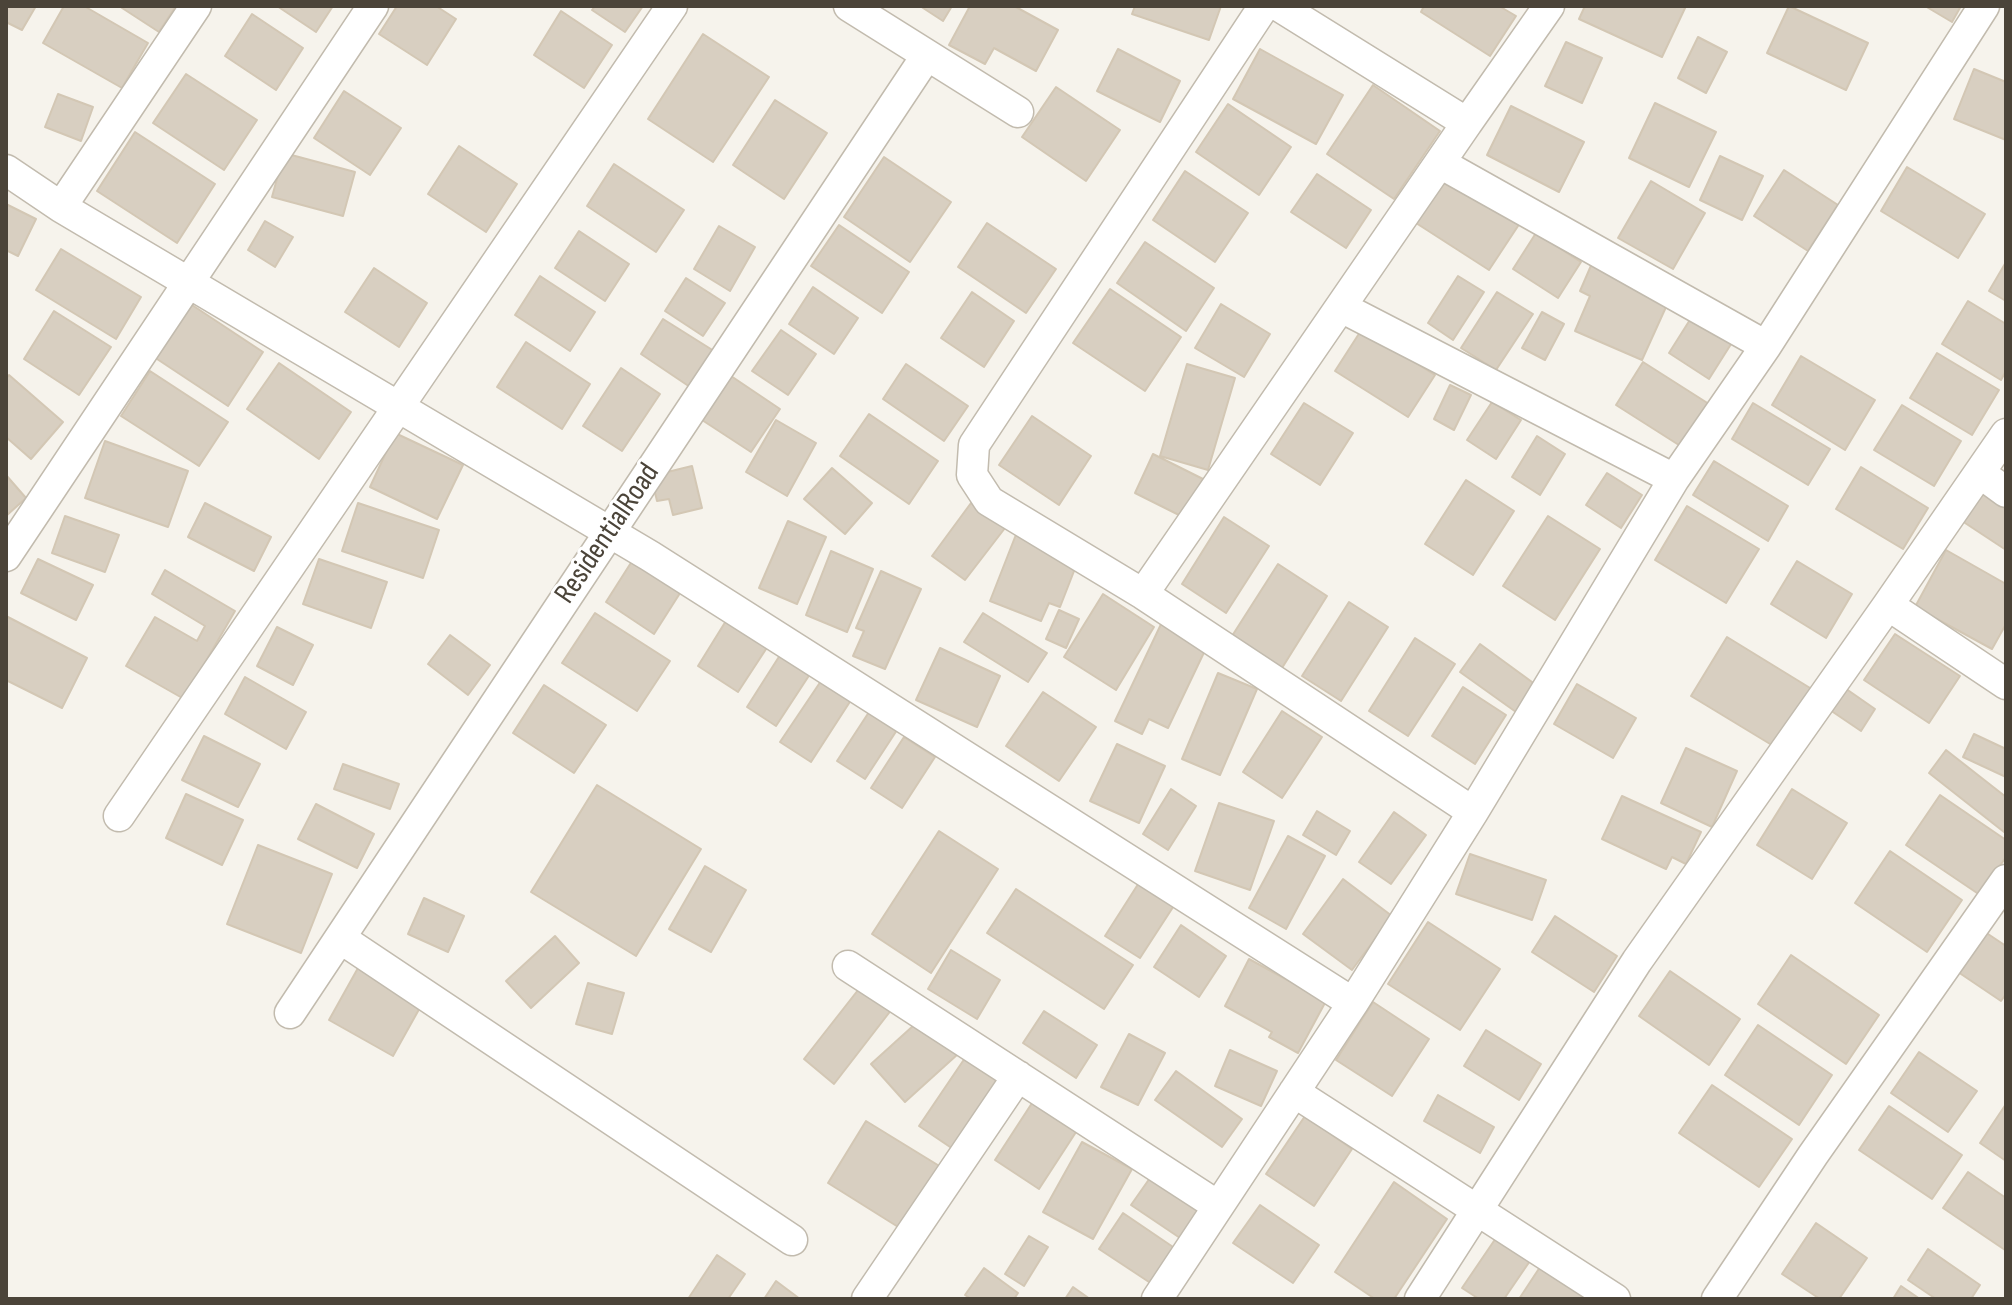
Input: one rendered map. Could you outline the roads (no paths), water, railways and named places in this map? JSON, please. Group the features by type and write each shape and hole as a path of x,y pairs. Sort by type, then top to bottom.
{"street":[{"path":"61,207 196,6"},
{"path":"6,556 373,6"},
{"path":"119,816 672,6"},
{"path":"849,6 1018,112"},
{"path":"1264,6 974,445 972,475 989,501 1143,594 1473,812"},
{"path":"1279,6 1467,123"},
{"path":"1143,594 1549,6"},
{"path":"1157,1299 1353,1003 1473,812 1674,479 1766,346 1984,6"},
{"name":"ResidentialRoad","path":"290,1013 927,55"},
{"path":"1440,163 1766,346"},
{"path":"6,170 61,207 610,532 1353,1003"},
{"path":"1341,307 1674,479"},
{"path":"1420,1299 1637,961 2006,434"},
{"path":"1980,473 2006,492"},
{"path":"1888,605 2006,684"},
{"path":"1717,1299 1813,1155 2006,880"},
{"path":"340,938 792,1240"},
{"path":"848,966 1218,1206"},
{"path":"867,1299 1018,1076"},
{"path":"1294,1092 1615,1299"}]}
